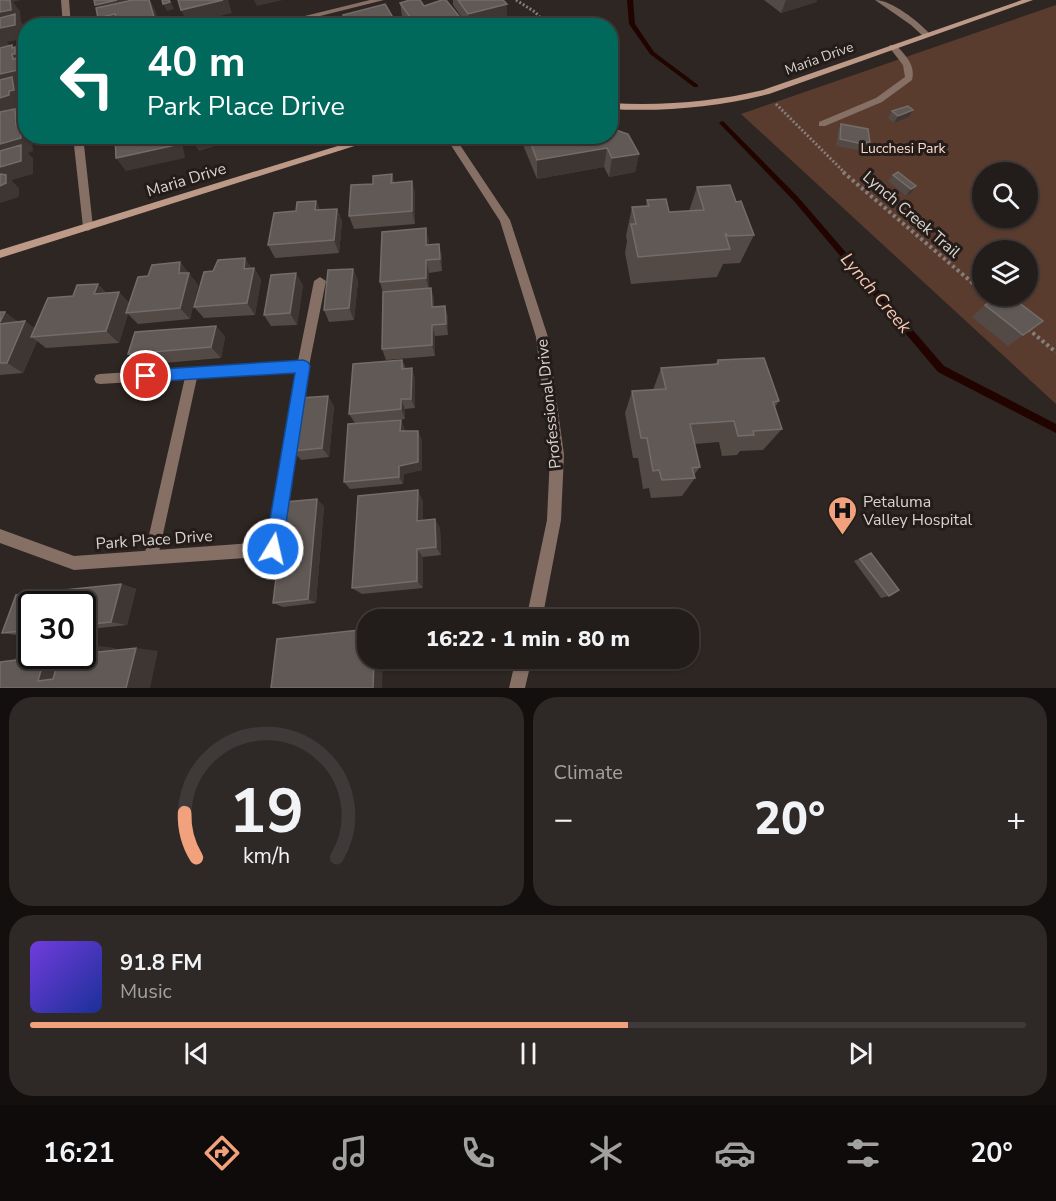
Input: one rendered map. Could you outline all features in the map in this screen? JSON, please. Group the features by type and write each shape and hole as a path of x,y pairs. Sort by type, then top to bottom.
{"street":[{"path":"65,0 67,18"},
{"path":"302,18 380,0"},
{"path":"879,0 914,22 927,35"},
{"name":"Maria Drive","path":"618,106 676,107 740,99 766,92 1029,0"},
{"path":"822,124 879,100 909,78 910,70 907,63 893,47"},
{"path":"79,144 88,227"},
{"name":"Maria Drive","path":"0,254 356,144"},
{"name":"Professional Drive","path":"454,144 505,220 542,337 557,455 554,520 536,609"},
{"name":"Park Place Drive","path":"0,536 74,562 273,549 303,366 320,281"},
{"path":"100,379 303,366"},
{"path":"151,557 192,373"},
{"path":"517,688 521,669"}],"path":[{"path":"516,0 541,18"},
{"name":"Lynch Creek Trail","path":"776,104 802,132 972,282"},
{"path":"1000,306 1005,310"},
{"path":"1022,324 1056,352"}],"green space":[{"name":"Lucchesi Park","path":"1056,5 1056,404 741,114"}],"building":[{"path":"0,0 10,0 11,10 0,12"},
{"path":"94,0 117,0 95,5"},
{"path":"133,0 149,0 154,17 116,18 115,14 98,18 96,8"},
{"path":"178,0 223,0 181,10"},
{"path":"420,0 424,6 446,0 459,16 410,18 400,3"},
{"path":"458,0 503,0 507,4 468,14"},
{"path":"385,4 393,18 344,18 343,15"},
{"path":"15,14 15,25 0,28 0,18"},
{"path":"12,45 12,48 15,47 15,54 12,54 13,59 17,58 18,70 0,74 0,48"},
{"path":"12,77 14,90 9,91 9,95 0,98 0,80"},
{"path":"908,106 913,110 898,116 892,111"},
{"path":"15,109 18,139 0,144 0,112"},
{"path":"841,124 868,129 870,143 867,142 867,145 840,139"},
{"path":"618,131 628,134 639,154 612,158 607,148 537,160 531,144 618,144"},
{"path":"115,144 176,144 176,145 116,158"},
{"path":"21,145 21,161 0,167 0,151"},
{"path":"898,172 916,186 911,189 893,175"},
{"path":"0,174 6,175 6,183 0,186"},
{"path":"392,174 391,183 412,181 412,211 349,216 351,185 373,184 373,176"},
{"path":"730,185 736,202 741,201 754,235 728,236 725,233 730,249 638,257 631,224 636,224 632,207 649,206 647,200 666,199 669,212 704,210 697,187"},
{"path":"316,201 315,210 337,209 334,240 268,245 274,213 296,211 297,202"},
{"path":"426,228 426,245 439,244 440,259 426,260 426,278 380,282 382,232"},
{"path":"245,258 244,269 254,268 247,303 194,307 204,272 213,271 218,260"},
{"path":"180,262 179,273 189,273 180,308 126,313 138,277 148,276 152,265"},
{"path":"353,269 349,308 324,310 328,270"},
{"path":"296,273 290,313 264,315 271,275"},
{"path":"98,284 94,294 119,292 106,331 31,337 48,298 73,296 77,285"},
{"path":"431,288 432,307 445,306 446,324 432,325 432,345 382,349 383,292"},
{"path":"986,306 1023,306 1043,321 1023,335"},
{"path":"0,312 5,312 0,322"},
{"path":"25,321 7,363 0,363 0,324"},
{"path":"216,326 211,347 128,354 135,332"},
{"path":"764,358 779,401 773,402 782,429 753,431 754,435 738,436 734,421 690,424 700,467 692,468 695,478 662,480 659,470 653,471 647,438 641,438 632,391 666,389 661,368 718,364 718,360"},
{"path":"402,360 402,369 412,368 411,399 401,399 401,409 349,414 353,364"},
{"path":"328,396 322,448 293,451 300,398"},
{"path":"401,420 400,431 418,431 418,462 399,466 399,477 344,482 348,424"},
{"path":"418,490 417,521 435,519 436,547 417,549 417,581 352,588 358,496"},
{"path":"317,499 308,599 273,603 285,502"},
{"path":"871,553 899,590 889,596 860,559"},
{"path":"121,584 111,622 96,624 96,591 54,591"},
{"path":"18,595 18,631 2,633"},
{"path":"357,630 357,669 374,669 373,688 271,688 277,639"},
{"path":"136,648 126,688 0,688 0,662 16,660 18,655 18,669 41,669 38,681 53,679 56,669 96,669 96,652"}],"waterway":[{"name":"Lynch Creek","path":"630,0 632,24 652,53 696,86"},
{"name":"Lynch Creek","path":"722,123 796,199 941,369 1056,429"}],"place":[{"name":"Petaluma Valley Hospital","path":"842,536"}],"route":[{"path":"146,376 303,366 273,549"}]}
